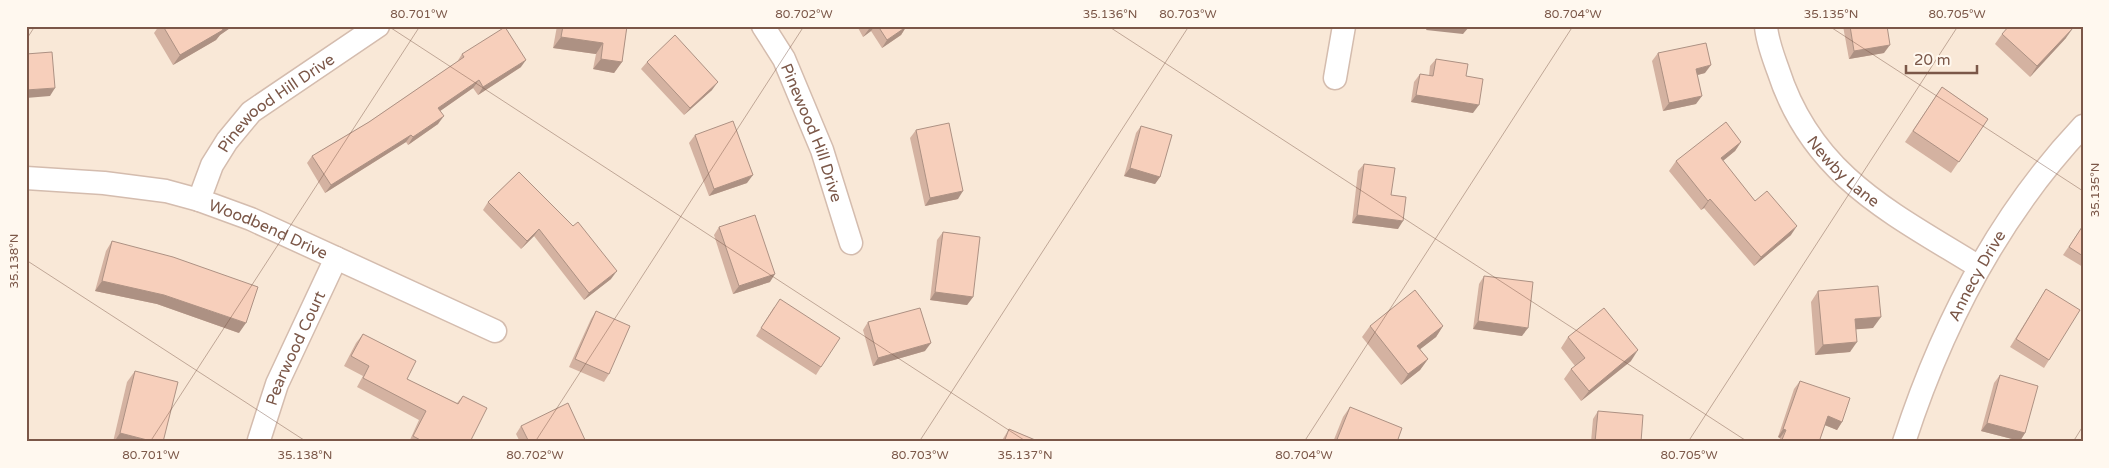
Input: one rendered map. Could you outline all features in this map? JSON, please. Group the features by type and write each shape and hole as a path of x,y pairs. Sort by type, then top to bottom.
{"street":[{"name":"Pinewood Hill Drive","path":"199,200 212,165 227,142 251,112 378,26"},
{"name":"Pinewood Hill Drive","path":"763,26 784,59 813,128 852,243"},
{"path":"1335,78 1344,26"},
{"name":"Newby Lane","path":"1766,26 1781,80 1791,104 1825,156 1862,194 1979,268"},
{"name":"Annecy Drive","path":"1904,442 1935,356 1993,243 2028,193 2083,126"},
{"name":"Woodbend Drive","path":"26,178 104,183 166,191 199,200 251,219 496,331"},
{"name":"Pearwood Court","path":"259,440 278,384 336,258"}],"shaded area":[{"path":"26,26 2083,26 2083,442 26,442"}],"building":[{"path":"163,26 225,26 222,28 223,30 180,55"},
{"path":"563,26 627,26 622,62 601,59 603,43 561,37"},
{"path":"878,26 906,26 906,27 887,40"},
{"path":"1850,26 1887,26 1890,45 1854,51"},
{"path":"2009,26 2072,26 2073,28 2037,66 2002,34"},
{"path":"505,27 526,60 483,87 479,80 438,108 444,116 413,137 411,135 331,185 312,156 369,122 464,57 462,54"},
{"path":"675,35 718,82 690,108 647,62"},
{"path":"1706,43 1711,65 1696,69 1702,96 1669,103 1658,53"},
{"path":"52,52 55,88 26,90 26,54"},
{"path":"1436,59 1468,64 1466,76 1483,79 1479,105 1416,95 1420,74 1433,76"},
{"path":"1942,87 1988,119 1959,162 1913,131"},
{"path":"733,121 753,175 714,189 695,135"},
{"path":"1726,122 1741,142 1721,158 1755,201 1767,191 1797,226 1761,257 1710,199 1708,201 1676,161"},
{"path":"949,123 963,191 930,198 916,130"},
{"path":"1141,126 1172,135 1160,177 1130,168"},
{"path":"1364,164 1395,168 1391,195 1406,197 1403,221 1357,215"},
{"path":"519,172 573,226 578,222 617,271 589,293 539,229 527,241 488,202"},
{"path":"755,215 775,274 739,286 719,227"},
{"path":"2083,227 2083,256 2069,247"},
{"path":"943,232 980,237 973,297 935,292"},
{"path":"112,241 173,257 258,287 246,323 164,295 102,281"},
{"path":"1484,276 1533,282 1528,328 1478,321"},
{"path":"1878,286 1881,317 1855,319 1857,342 1823,345 1818,291"},
{"path":"2046,289 2080,310 2049,360 2016,339"},
{"path":"1415,290 1443,326 1417,346 1428,359 1408,374 1370,326"},
{"path":"780,299 840,338 821,367 761,328"},
{"path":"920,308 931,343 878,358 868,322"},
{"path":"1604,308 1638,350 1589,391 1571,369 1585,358 1568,337"},
{"path":"596,311 630,326 609,374 575,359"},
{"path":"363,334 416,361 407,379 458,404 463,396 487,408 470,442 424,442 413,436 426,411 363,378 369,366 351,356"},
{"path":"135,371 178,382 163,442 155,442 120,433"},
{"path":"2000,375 2038,386 2025,433 1987,423"},
{"path":"1800,381 1850,398 1842,422 1828,416 1819,442 1781,442 1786,430 1783,429"},
{"path":"568,403 586,442 529,442 521,426"},
{"path":"1350,407 1402,428 1397,442 1336,442"},
{"path":"1598,411 1643,415 1641,442 1595,442"},
{"path":"1009,429 1040,442 1004,442"}]}
